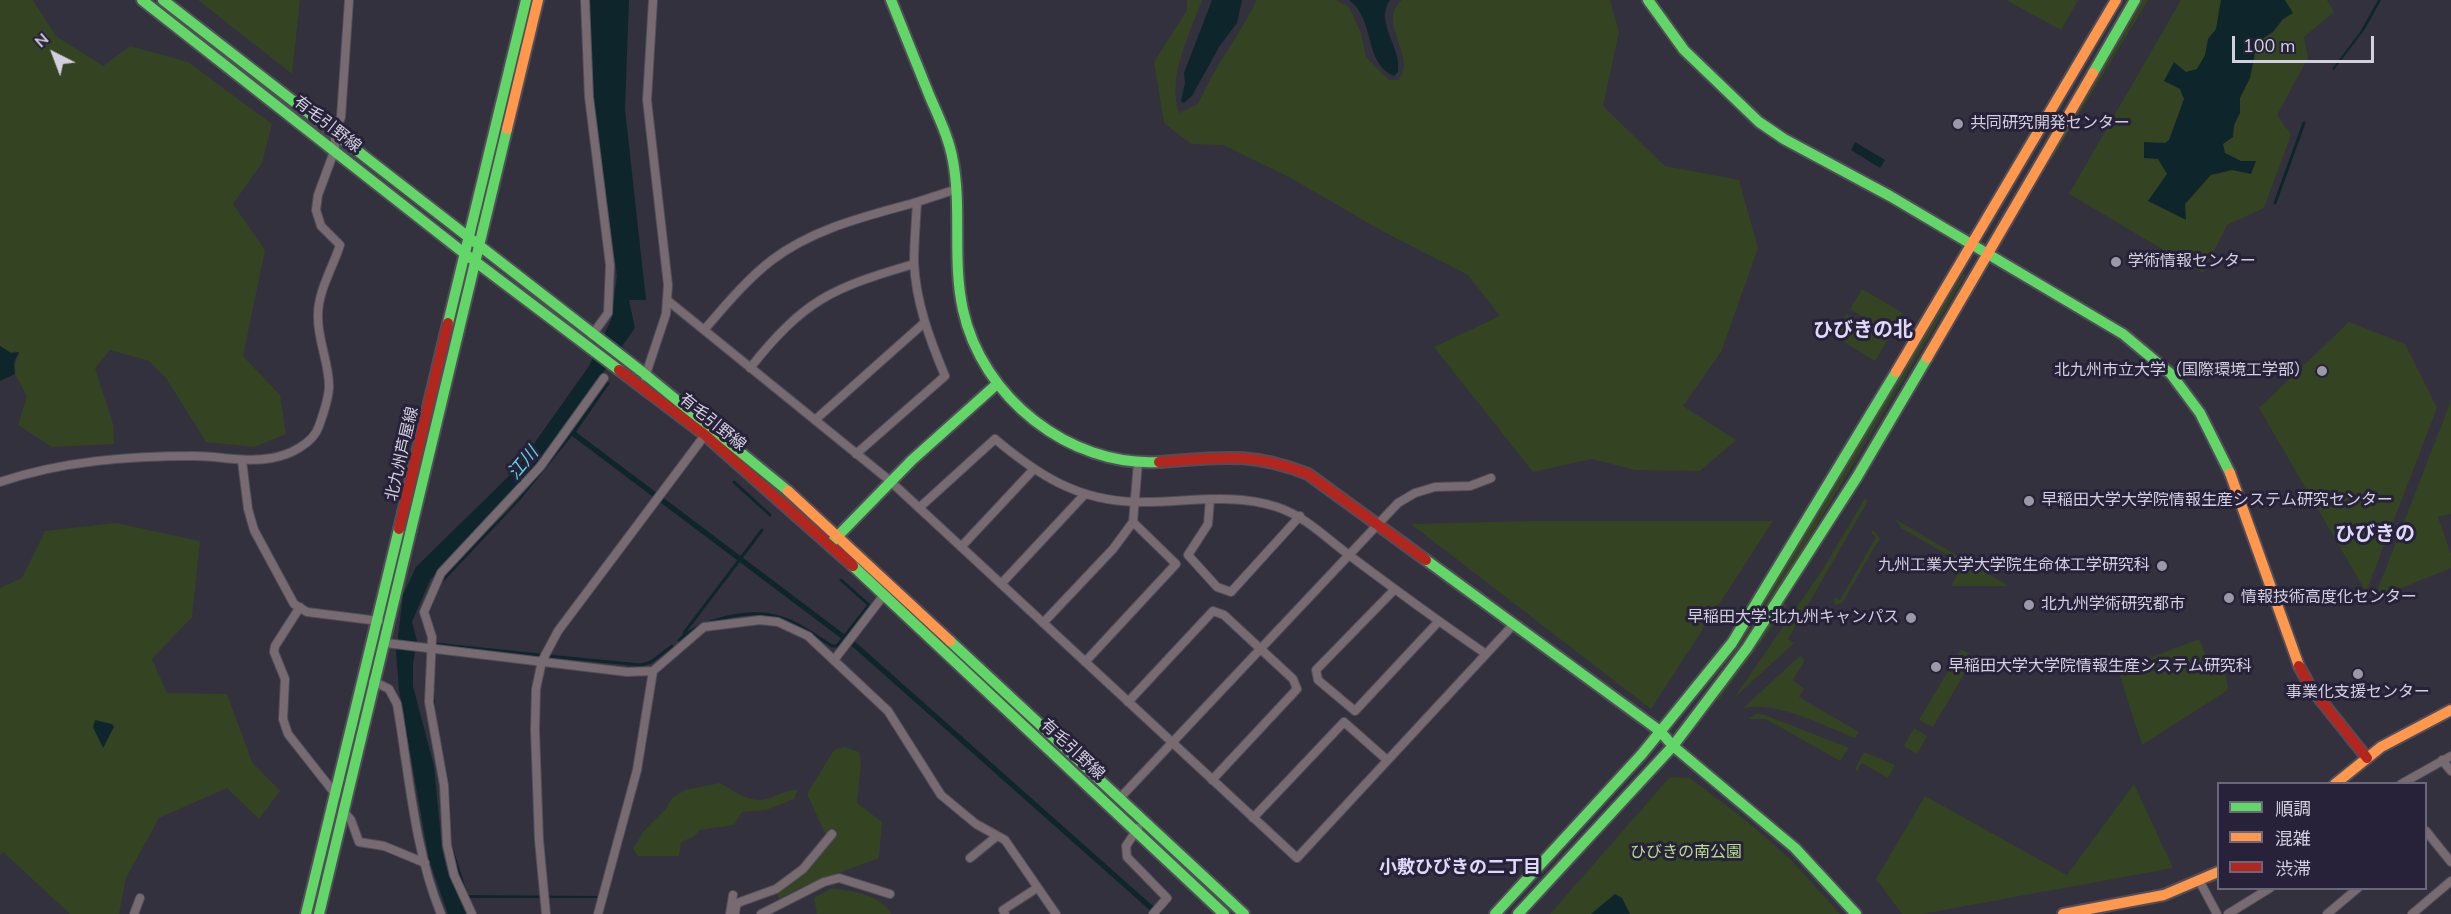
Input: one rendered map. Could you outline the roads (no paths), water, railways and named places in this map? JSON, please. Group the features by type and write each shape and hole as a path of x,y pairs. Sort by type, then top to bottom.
{"street":[{"name":"有毛引野線","path":"142,0 464,253 595,342"},
{"name":"有毛引野線","path":"163,0 467,236 595,342 781,484 884,595 1140,826 1244,914"},
{"path":"0,482 23,474 92,462 198,456 242,461 273,458 293,451 306,443 318,429 329,390 318,332 318,311 340,245 321,226 316,210 318,195 334,149 335,134 341,117 349,0"},
{"name":"北九州芦屋線","path":"319,914 344,812 371,680 379,621 467,236 526,0"},
{"name":"北九州芦屋線","path":"306,914 336,795 371,680 386,643 538,0"},
{"path":"585,0 589,97 610,265 609,313 595,342"},
{"path":"641,378 666,314 667,300 668,260 647,100 653,0"},
{"path":"891,0 949,142 957,189 958,284 964,318 980,355 997,384 1043,427 1074,446 1103,456 1138,463 1164,464 1233,456 1286,465 1308,474 1335,491 1377,526 1660,731 1673,746 1795,848 1856,914"},
{"path":"1648,0 1684,50 1759,122 1784,139 1890,196 2123,334 2170,374 2187,394 2216,440 2228,467 2296,661 2311,688 2367,758"},
{"path":"1495,914 1660,731 1732,643 1972,246 2116,0"},
{"path":"1518,914 1673,746 1748,648 1857,477 2135,0"},
{"path":"704,330 752,278 788,249 833,227 957,189"},
{"path":"856,454 945,376 924,323 914,264 917,202"},
{"path":"750,368 772,341 811,304 831,292 865,278 914,264"},
{"path":"667,300 889,480 1297,858 1514,625"},
{"path":"815,420 924,323"},
{"path":"472,914 454,875 447,845 444,785 430,720 432,637 424,612 441,573 540,467 604,378"},
{"name":"有毛引野線","path":"641,378 705,435 834,540 1119,799 1140,826 1224,914"},
{"path":"834,540 889,480 997,384"},
{"path":"546,914 540,876 535,730 536,689 542,661 558,631 705,435"},
{"path":"919,508 994,439 1033,470 1085,494 1135,502 1210,499 1256,501 1300,516 1395,590 1486,654"},
{"path":"242,461 246,501 254,530 294,604 306,612 379,621"},
{"path":"1043,623 1113,549 1132,522 1138,463"},
{"path":"961,547 1033,470"},
{"path":"1119,799 1398,503 1415,493 1435,487 1470,486 1491,478"},
{"path":"1001,584 1085,494"},
{"path":"1210,499 1209,524 1188,555 1216,587 1231,592 1300,516"},
{"path":"1085,662 1176,564 1132,522"},
{"path":"1395,590 1316,670 1318,680 1355,711 1439,621"},
{"path":"834,660 884,595"},
{"path":"300,607 275,645 274,652 285,679 283,720 288,734 336,795"},
{"path":"1128,702 1213,611 1224,615 1259,651 1293,679 1297,689 1212,780"},
{"path":"386,643 627,672 653,671 704,627 742,621 778,622 801,631 888,711 941,795 968,818 1005,840 1050,912"},
{"path":"598,914 637,770 653,671"},
{"path":"371,680 389,688 397,704 425,862 441,914"},
{"path":"2336,782 2367,758 2411,729 2451,710"},
{"path":"1253,818 1344,722 1387,760"},
{"path":"2403,782 2451,756"},
{"path":"2442,760 2451,771"},
{"path":"344,812 351,820 360,842 384,846 425,862"},
{"path":"1140,826 1126,846 1127,857 1167,898 1153,914"},
{"path":"2427,833 2451,862"},
{"path":"735,914 736,905 740,902 776,890 803,869 832,834"},
{"path":"970,858 997,836"},
{"path":"2063,914 2133,903 2200,882 2217,873"},
{"path":"761,914 824,882 839,878 890,894"},
{"path":"2412,914 2451,881"},
{"path":"2200,882 2217,914"},
{"path":"1005,914 1003,910 1037,888"},
{"path":"2228,914 2267,890"},
{"path":"2327,914 2356,890"},
{"path":"730,914 733,895"},
{"path":"134,914 140,898"}],"water":[{"name":"江川","path":"589,0 629,0 625,109 646,300 629,300 635,328 565,426 572,431 607,381 610,383 576,432 860,646 1162,914 1154,914 854,648 572,436 521,499 442,583 429,614 432,599 449,570 512,506 542,471 570,434 563,429 532,471 430,580 412,622 417,641 413,664 413,686 434,766 442,849 448,874 466,914 448,914 429,860 399,690 396,653 403,595 416,567 516,469 589,366 611,320 617,276 592,89"},
{"path":"1212,0 1242,0 1237,23 1219,47 1192,96 1184,103 1181,101 1185,83 1184,73"},
{"path":"1349,0 1390,0 1385,17 1398,63 1398,72 1394,76 1384,70 1378,61 1363,18"},
{"path":"2221,0 2285,0 2293,13 2283,19 2273,32 2257,42 2250,78 2240,98 2240,113 2234,125 2233,137 2223,144 2225,153 2241,161 2256,161 2251,174 2232,170 2211,175 2185,204 2186,220 2148,201 2167,174 2158,159 2144,158 2144,142 2165,143 2169,140 2184,99 2180,89 2164,81 2174,62 2186,72 2197,69 2205,55 2208,39 2216,29"},
{"path":"2378,0 2381,0 2365,29 2334,70 2332,69 2360,32"},
{"path":"1855,142 1885,160 1880,168 1851,150"},
{"path":"0,346 11,353 19,352 14,362 15,374 0,381"},
{"path":"433,678 436,718 449,783 452,845 468,895 597,896 597,898 467,898 450,847 447,784 433,715"},
{"path":"95,720 112,724 114,727 103,748 93,727"},
{"path":"1615,894 1622,898 1630,914 1591,914"}],"waterway":[{"path":"2275,203 2304,123"},
{"path":"734,482 770,515"},
{"path":"684,633 762,530"},
{"path":"679,640 700,626 713,621 754,614 779,617 807,630 832,646 837,646 869,605 841,580"},
{"path":"435,644 539,655"},
{"path":"548,656 641,665 651,662 672,646"}],"place":[{"name":"共同研究開発センター","path":"1958,124"},
{"name":"学術情報センター","path":"2116,262"},
{"name":"北九州市立大学（国際環境工学部）","path":"2322,371"},
{"name":"早稲田大学大学院情報生産システム研究センター","path":"2029,501"},
{"name":"九州工業大学大学院生命体工学研究科","path":"2162,566"},
{"name":"情報技術高度化センター","path":"2229,598"},
{"name":"北九州学術研究都市","path":"2029,605"},
{"name":"早稲田大学 北九州キャンパス","path":"1911,618"},
{"name":"早稲田大学大学院情報生産システム研究科","path":"1936,667"},
{"name":"事業化支援センター","path":"2358,674"}],"district":[{"name":"ひびきの北","path":"1863,331"},
{"name":"ひびきの","path":"2375,535"},
{"name":"小敷ひびきの二丁目","path":"1460,869"}],"park label":[{"name":"ひびきの南公園","path":"1686,853"}]}
